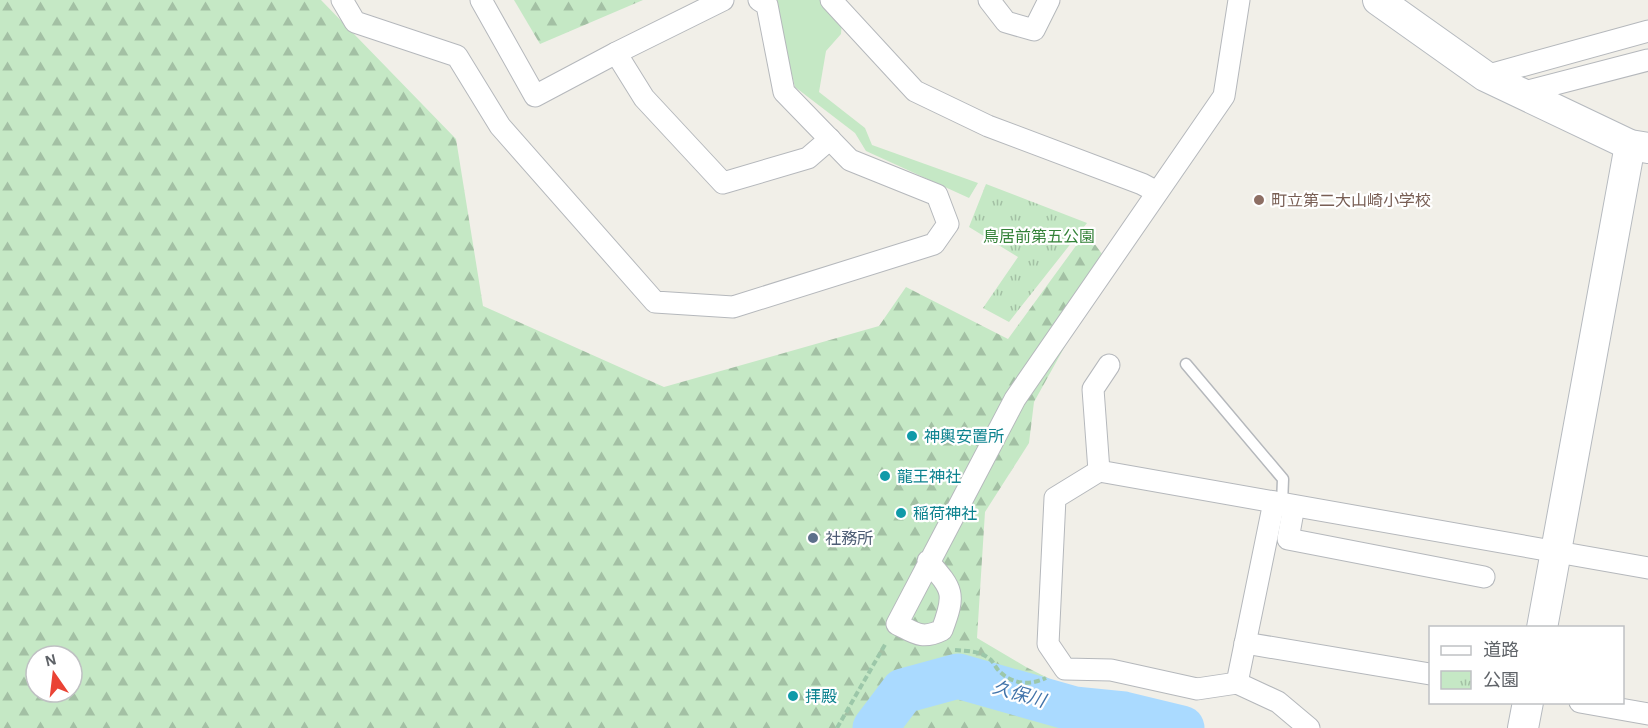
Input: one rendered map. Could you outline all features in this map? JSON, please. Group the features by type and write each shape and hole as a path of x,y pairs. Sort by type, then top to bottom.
{"street":[{"path":"342,0 355,22 457,56 500,126 655,302 733,306 934,244 948,224 937,195 850,160 784,92 767,5 759,0"},
{"path":"481,0 536,96 723,0"},
{"path":"831,0 915,91 988,126 1142,184 1157,192"},
{"path":"989,0 1006,22 1034,30 1049,0"},
{"path":"928,561 946,583 951,593 951,605 942,630 932,635 921,636 897,624 928,561 1015,399 1224,96 1239,0"},
{"path":"1378,0 1485,76 1639,146 1542,626"},
{"path":"1485,76 1648,31"},
{"path":"616,53 644,98 723,183 808,158 830,139"},
{"path":"1521,93 1648,60"},
{"path":"1099,471 1093,389 1109,365"},
{"path":"1309,728 1278,702 1237,683 1197,689 1111,670 1065,669 1048,644 1055,498 1099,471 1648,568"},
{"path":"1283,504 1288,539 1484,577"},
{"path":"1237,683 1245,644 1283,504"},
{"path":"1245,644 1429,674"},
{"path":"1523,728 1528,704"},
{"path":"1591,704 1648,714"}],"lane":[{"path":"1186,364 1283,479 1283,504"}],"path":[{"path":"837,728 897,624"},
{"path":"921,636 951,650 975,651 992,660 998,670 1011,681 1035,683 1065,669"}],"green space":[{"path":"0,0 321,0 456,139 483,306 664,387 879,326 906,287 1008,339 1086,232 1110,265 1034,402 1029,443 985,512 977,638 1026,667 1147,728 0,728"},
{"path":"514,0 643,0 540,44"},
{"path":"773,0 825,0 842,21 841,34 826,51 819,92 865,128 872,145 978,183 969,198 866,151 855,133 795,87"},
{"name":"鳥居前第五公園","path":"986,184 1087,223 1009,322 983,308 1018,257 969,227"}],"waterway":[{"name":"久保川","path":"875,728 903,691 958,676 1074,709 1124,714 1182,728"}],"place":[{"name":"町立第二大山崎小学校","path":"1259,200"},
{"name":"神輿安置所","path":"912,436"},
{"name":"龍王神社","path":"885,476"},
{"name":"稲荷神社","path":"901,513"},
{"name":"社務所","path":"813,538"},
{"name":"拝殿","path":"793,696"}]}
